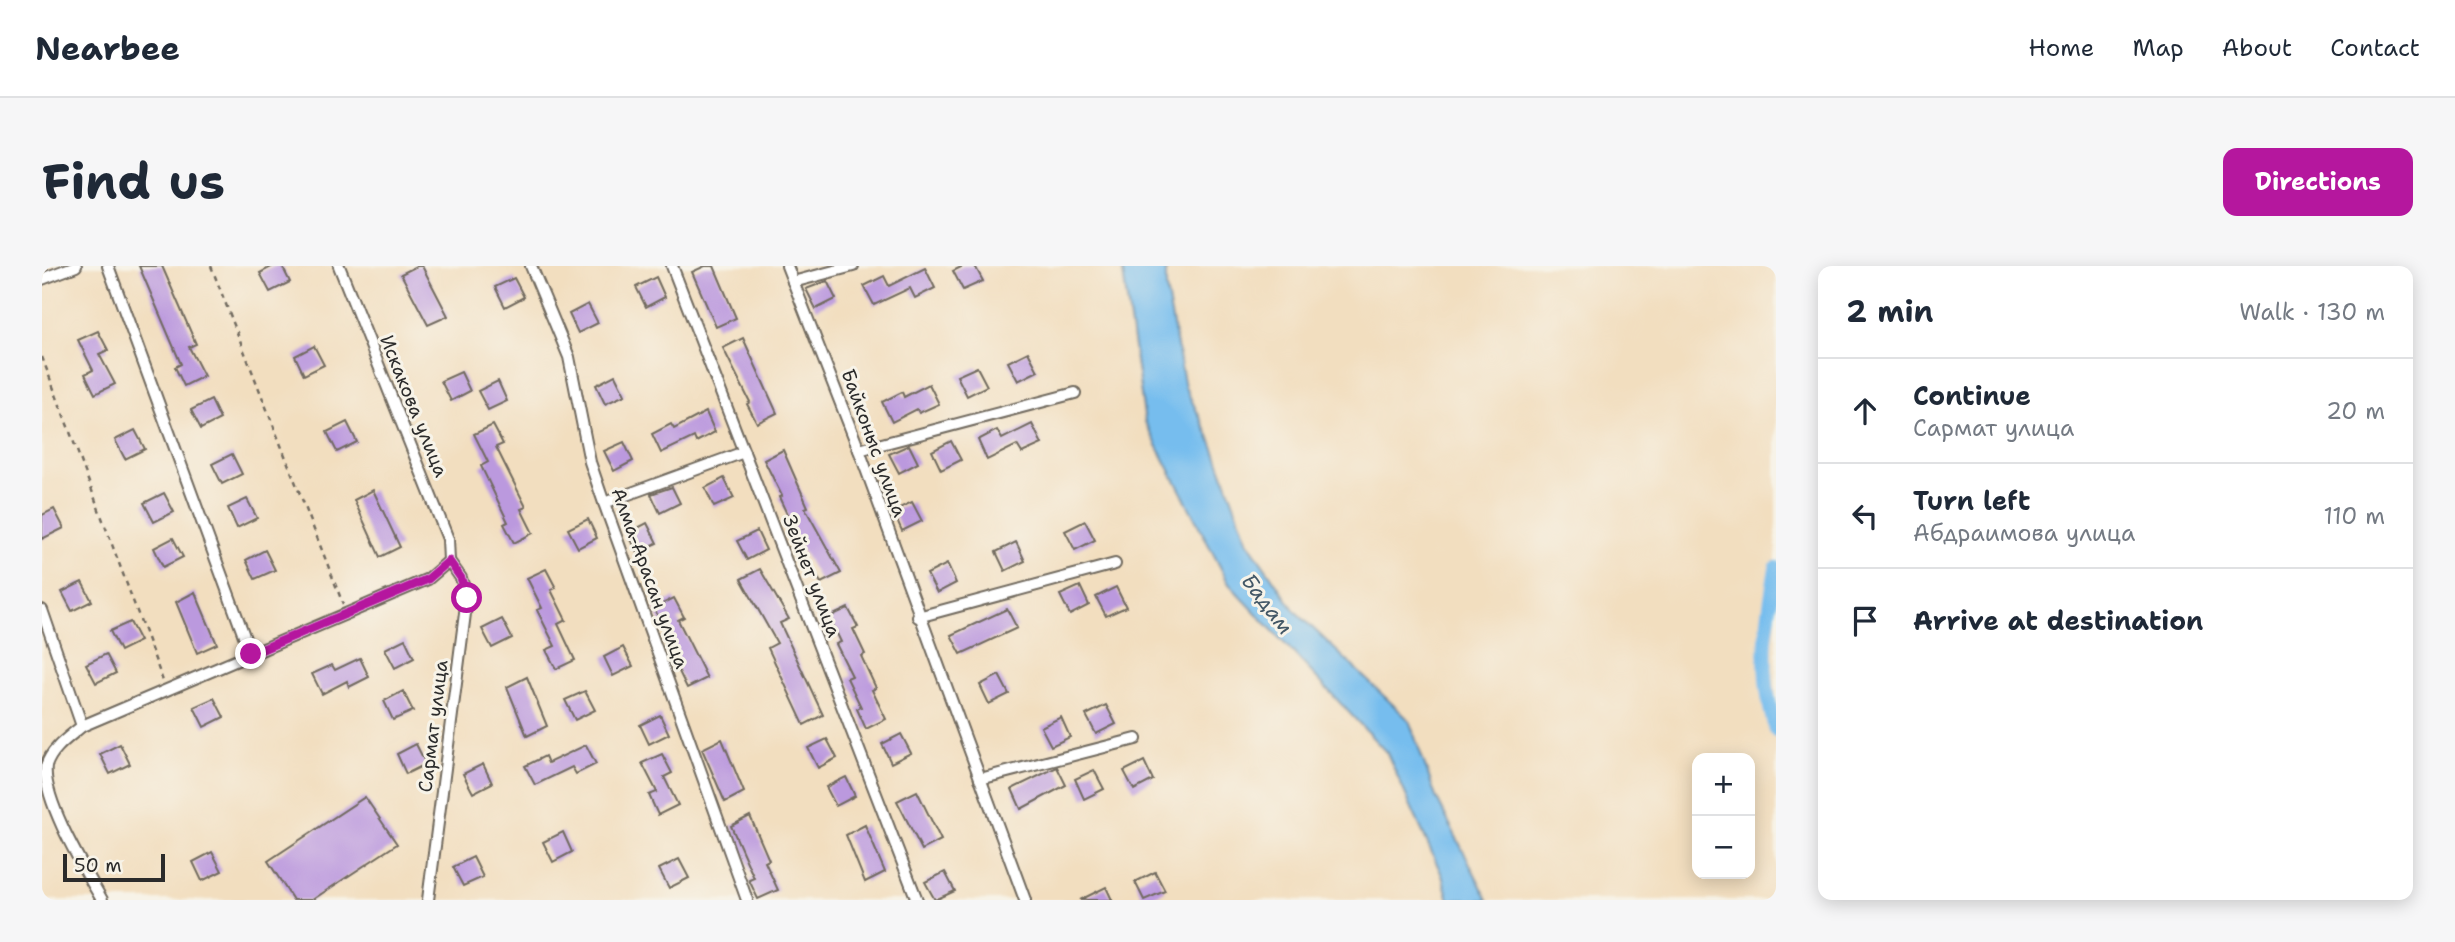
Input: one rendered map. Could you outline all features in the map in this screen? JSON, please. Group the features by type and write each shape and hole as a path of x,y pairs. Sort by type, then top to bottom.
{"street":[{"path":"42,279 76,266"},
{"path":"108,266 251,654"},
{"name":"Искакова улица","path":"339,266 448,539 449,561"},
{"name":"Алма-Арасан улица","path":"531,266 569,358 590,462 747,900"},
{"name":"Зейнет улица","path":"672,266 917,900"},
{"name":"Байконыс улица","path":"787,266 859,450 918,617 1025,900"},
{"path":"793,282 853,266"},
{"path":"859,450 1075,393"},
{"path":"604,503 744,452"},
{"path":"102,900 52,812 45,789 43,768 55,748 82,726 428,579 449,561"},
{"name":"Сармат улица","path":"429,900 467,598 461,578 449,561"},
{"path":"918,617 1115,564"},
{"path":"42,610 82,726"},
{"path":"980,779 1136,739"}],"path":[{"path":"211,266 347,614"},
{"path":"42,357 166,690"}],"water":[{"name":"Бадам","path":"1122,266 1166,266 1166,289 1185,387 1210,438 1248,542 1295,611 1409,720 1436,797 1488,900 1449,900 1442,875 1387,753 1229,584 1145,422"}],"building":[{"path":"139,266 162,266 196,344 189,347 204,376 184,386 175,367 181,364"},
{"path":"273,266 282,266 290,282 270,292 260,273"},
{"path":"422,266 448,316 428,325 401,274"},
{"path":"705,266 714,266 736,318 716,327 692,272"},
{"path":"963,266 975,266 983,281 963,290 953,271"},
{"path":"925,268 935,288 915,298 910,288 874,305 864,286 884,276 889,286"},
{"path":"656,277 665,297 646,307 636,287"},
{"path":"514,278 524,297 505,307 495,287"},
{"path":"827,281 836,299 816,309 806,289"},
{"path":"588,304 598,323 578,333 569,314"},
{"path":"98,331 108,350 99,354 115,384 95,394 85,374 93,370 78,340"},
{"path":"743,338 777,413 757,423 747,404 750,402 723,348"},
{"path":"314,346 324,365 304,375 295,356"},
{"path":"1028,352 1038,371 1018,381 1008,362"},
{"path":"977,367 987,386 967,396 957,376"},
{"path":"461,372 470,391 451,401 441,381"},
{"path":"615,375 625,395 605,404 596,385"},
{"path":"498,381 507,401 488,410 478,391"},
{"path":"929,384 939,404 919,413 917,409 892,422 882,402 902,392 904,397"},
{"path":"211,400 220,419 201,429 191,410"},
{"path":"706,412 715,432 696,442 694,437 661,453 652,434 671,424 674,429"},
{"path":"347,422 357,442 337,452 327,432"},
{"path":"1032,424 1042,444 1022,453 1017,445 987,460 978,440 997,430 1002,439"},
{"path":"493,425 503,444 496,447 526,507 521,509 533,533 514,543 504,524 508,522 481,466 488,462 474,434"},
{"path":"135,430 145,449 125,459 115,440"},
{"path":"951,441 961,460 941,470 932,451"},
{"path":"624,442 633,461 614,471 604,451"},
{"path":"909,445 918,463 899,473 889,454"},
{"path":"783,450 808,507 805,508 841,573 821,583 791,530 794,529 779,497 782,496 764,460"},
{"path":"232,454 242,474 222,484 212,464"},
{"path":"724,478 734,498 714,507 705,488"},
{"path":"672,487 680,503 660,513 651,494"},
{"path":"373,490 400,547 380,557 354,500"},
{"path":"164,493 174,512 154,522 144,503"},
{"path":"247,499 257,518 237,528 228,508"},
{"path":"912,502 922,521 902,531 893,511"},
{"path":"54,509 64,528 42,539 42,515"},
{"path":"588,519 597,538 578,548 568,529"},
{"path":"1085,521 1095,540 1075,550 1065,531"},
{"path":"647,523 657,543 637,552 628,533"},
{"path":"757,531 766,550 747,560 737,541"},
{"path":"173,538 183,557 163,567 154,548"},
{"path":"1016,542 1025,561 1005,571 996,552"},
{"path":"265,550 275,570 255,579 246,560"},
{"path":"947,564 956,583 937,593 927,574"},
{"path":"546,569 556,588 551,590 566,620 558,624 575,660 556,669 546,650 555,646 537,610 542,608 527,578"},
{"path":"760,569 789,619 780,623 823,715 804,725 768,648 777,643 741,579"},
{"path":"82,582 92,601 72,611 62,592"},
{"path":"1080,586 1089,605 1070,615 1060,595"},
{"path":"1116,587 1126,607 1106,616 1096,597"},
{"path":"195,592 217,644 197,653 176,602"},
{"path":"674,598 684,617 678,620 707,678 687,688 665,643 670,641 654,608"},
{"path":"848,608 858,627 853,629 865,654 861,656 876,688 872,690 886,719 866,729 857,709 861,707 847,678 852,676 836,644 841,642 829,617"},
{"path":"1007,609 1017,628 961,654 951,635"},
{"path":"502,619 512,638 492,648 482,629"},
{"path":"130,622 140,641 120,651 110,631"},
{"path":"405,639 414,658 395,668 385,649"},
{"path":"623,647 633,666 613,676 604,657"},
{"path":"106,654 116,673 96,683 86,664"},
{"path":"360,658 369,677 349,687 347,681 322,694 312,674 332,665 335,670"},
{"path":"999,675 1009,694 989,704 980,685"},
{"path":"527,677 547,726 527,736 507,687"},
{"path":"403,691 413,711 393,720 384,701"},
{"path":"585,691 595,710 575,720 565,700"},
{"path":"214,698 224,717 204,727 194,707"},
{"path":"1106,705 1116,724 1096,734 1086,715"},
{"path":"660,715 669,734 649,744 640,725"},
{"path":"1061,717 1070,737 1051,746 1041,727"},
{"path":"901,734 911,753 891,763 882,744"},
{"path":"722,739 744,792 725,802 702,749"},
{"path":"827,739 837,758 818,768 808,748"},
{"path":"120,744 130,764 110,774 100,754"},
{"path":"416,744 426,764 406,774 397,754"},
{"path":"586,745 596,764 576,774 572,767 535,785 525,766 545,756 548,763"},
{"path":"662,754 672,773 664,777 678,805 658,815 649,795 657,792 642,763"},
{"path":"1144,761 1153,780 1134,790 1124,771"},
{"path":"483,764 492,783 473,793 463,774"},
{"path":"1057,767 1066,785 1021,809 1012,789"},
{"path":"1094,770 1104,789 1084,799 1075,779"},
{"path":"846,777 855,796 836,806 826,787"},
{"path":"917,791 941,840 922,850 897,801"},
{"path":"365,797 397,844 312,900 293,900 268,861"},
{"path":"750,816 769,860 765,862 778,890 758,899 749,880 754,878 731,826"},
{"path":"865,825 885,872 865,882 846,835"},
{"path":"563,832 572,852 553,862 543,842"},
{"path":"212,852 222,871 202,881 193,862"},
{"path":"473,857 483,877 463,886 453,867"},
{"path":"679,859 689,878 669,888 659,869"},
{"path":"945,872 955,891 935,900 925,882"},
{"path":"1155,872 1165,891 1144,900 1135,882"},
{"path":"1106,887 1112,900 1080,900"}],"waterway":[{"path":"1776,568 1769,610 1765,669 1770,710 1776,731"}],"route":[{"path":"251,654 428,579 449,561 461,578 467,598"}]}
